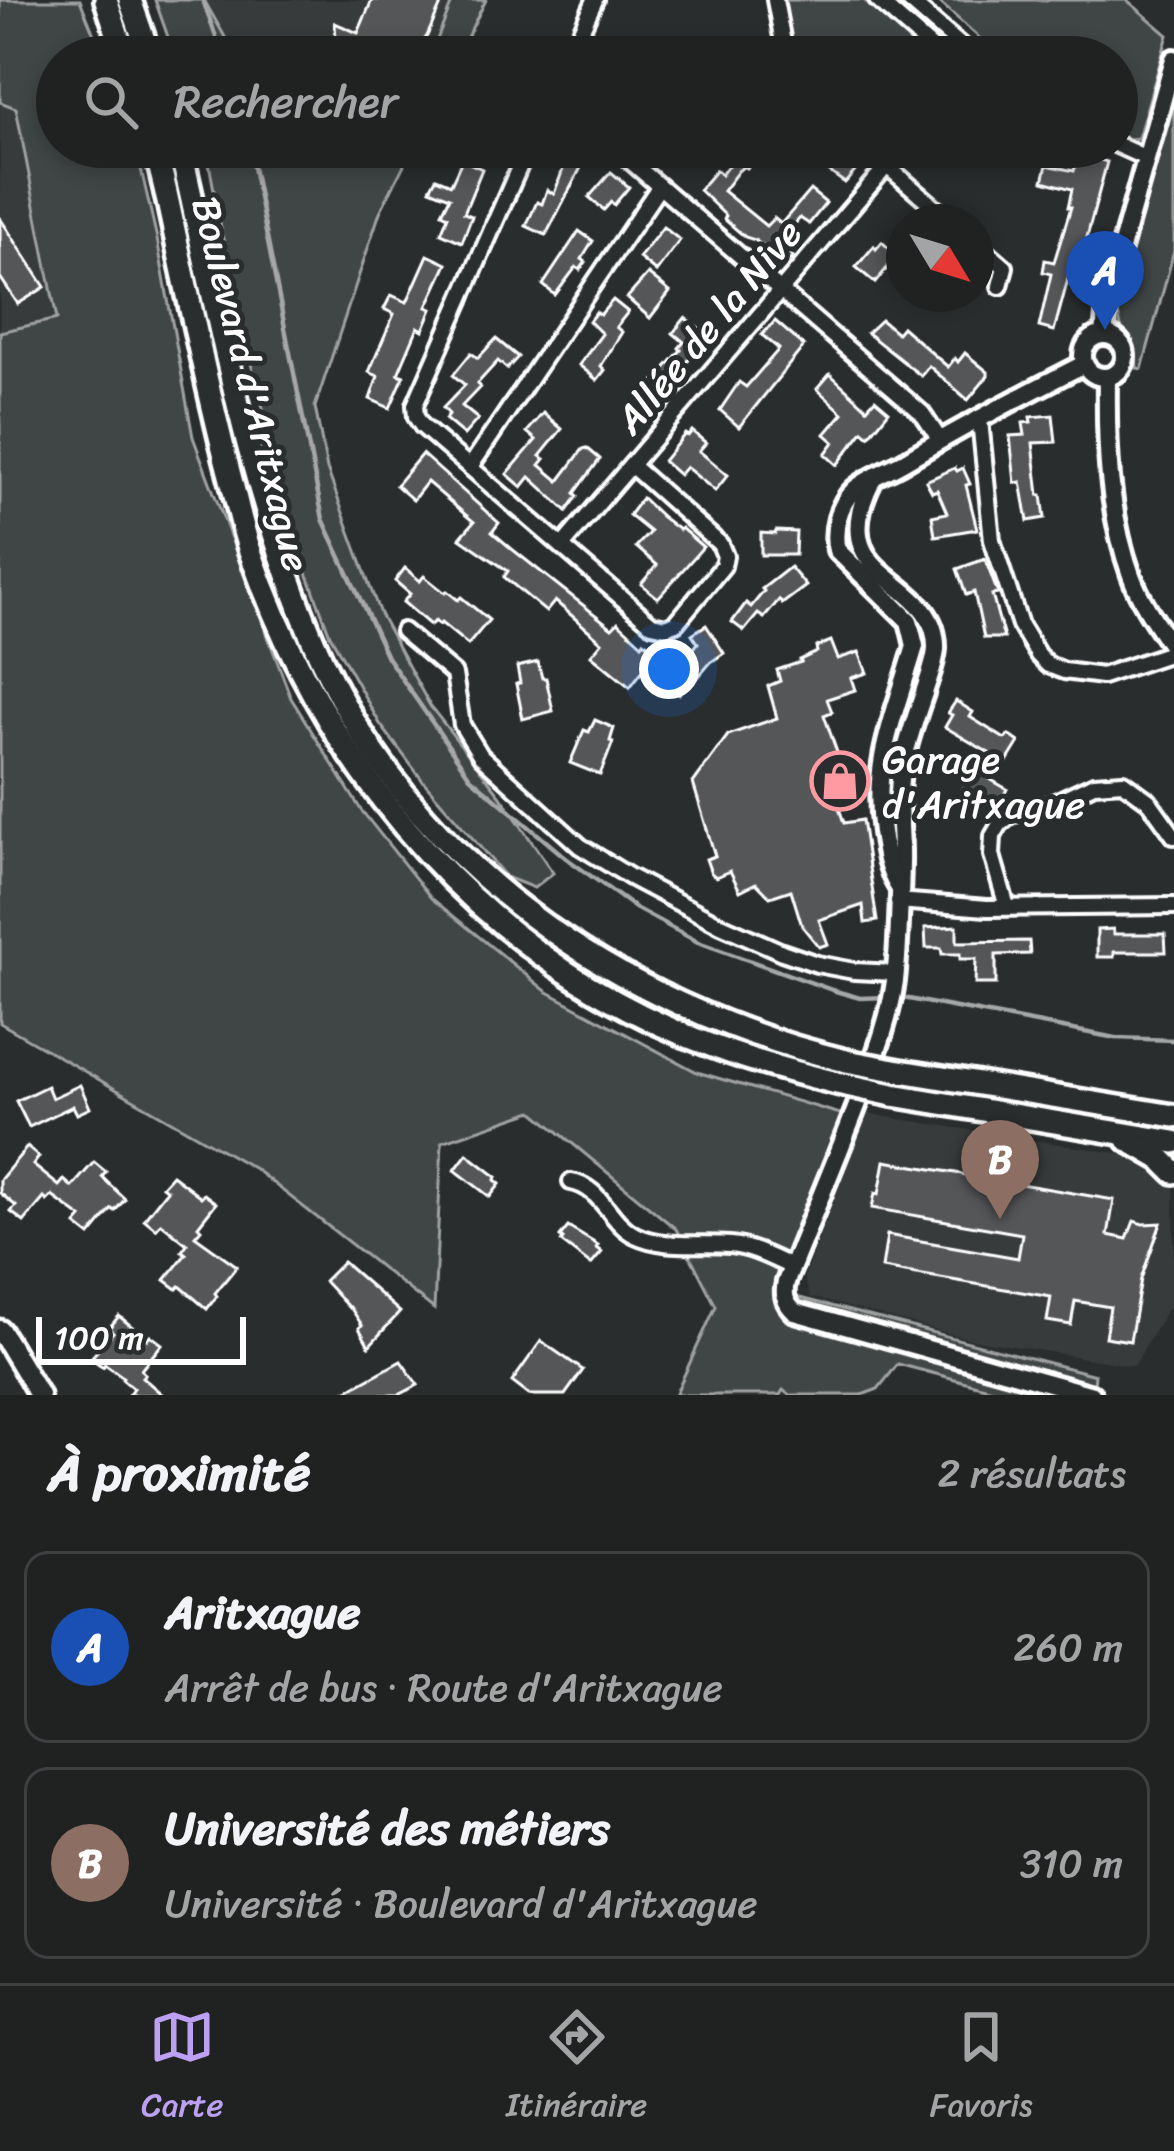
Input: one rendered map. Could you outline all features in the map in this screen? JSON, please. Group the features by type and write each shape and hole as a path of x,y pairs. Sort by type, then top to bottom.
{"main road":[{"path":"106,0 118,36"},
{"path":"130,0 143,36"},
{"name":"Boulevard d'Aritxague","path":"159,168 219,437 251,553 310,689 338,739 403,827 458,886 568,973 714,1047 893,1095 1174,1142"},
{"name":"Boulevard d'Aritxague","path":"186,168 242,427 275,537 315,644 384,763 473,866 536,920 591,958 729,1026 845,1061 1174,1116"},
{"path":"1111,1132 1161,1159 1174,1172"},
{"path":"0,1330 39,1395"}],"street":[{"path":"578,36 595,0"},
{"path":"775,0 782,36"},
{"path":"877,0 919,36"},
{"path":"908,0 950,36"},
{"path":"1103,335 1108,295 1174,59"},
{"path":"1138,154 1146,158"},
{"path":"519,168 415,405 416,416 652,624 666,627 676,623 723,566 725,556 721,544 632,466"},
{"path":"638,168 922,413 940,440"},
{"name":"Allée de la Nive","path":"562,546 885,168"},
{"path":"889,168 931,204"},
{"path":"470,467 659,187"},
{"path":"994,258 1005,267 1000,286"},
{"path":"1103,335 1119,342 1125,355 1118,371 1107,377 1096,376 1084,364 1087,344 1103,335"},
{"path":"1084,364 854,490 842,507 835,542 844,559 909,621 914,635 915,646 885,738 878,776 888,870 898,894 893,990 878,1051 784,1293 795,1312 1092,1395"},
{"path":"980,420 992,540 1020,625 1048,665 1102,676 1174,651 1145,607 1122,543 1108,459 1107,377"},
{"path":"403,631 454,674 462,725 482,756 580,846 721,926 817,964 854,971 893,990"},
{"path":"1007,907 992,855 993,836 1011,815 1051,804 1094,784 1123,782 1149,801 1174,836"},
{"path":"898,894 1007,907 1174,906"},
{"path":"571,1182 593,1191 638,1237 734,1245 792,1267"}],"shaded area":[{"path":"0,0 80,0 95,36 36,36 36,168 141,168 193,437 291,698 361,810 431,898 546,991 697,1072 861,1120 792,1282 796,1297 1095,1375 1093,1395 1015,1395 898,1364 878,1389 862,1395 789,1395 783,1390 780,1395 675,1395 716,1306 676,1229 533,1111 442,1142 434,1309 255,1169 0,1023 0,332 57,319 16,108 0,102"},
{"path":"155,0 204,0 224,36 168,36"},
{"path":"204,0 453,0 438,36 224,36"},
{"path":"453,0 486,0 468,36 438,36"},
{"path":"783,0 864,0 905,36 790,36"},
{"path":"937,0 1127,0 1168,35 1138,138 1138,36 977,36"},
{"path":"0,102 16,108 57,320 0,332"},
{"path":"1174,103 1174,251 1142,369 1137,368 1135,346 1122,332 1118,312"},
{"path":"210,168 402,168 380,212 315,407 327,469 380,614 430,706 553,873 534,888 506,877 423,781 380,724 330,635 287,518 235,304"},
{"path":"868,1114 1174,1162 1174,1305 1167,1309 1134,1366 970,1339 810,1297 804,1277"}],"building":[{"path":"372,0 443,0 427,36 336,36 335,23 358,33"},
{"path":"458,168 482,169 464,213 472,216 462,242 441,233 448,216 442,213 450,197 430,189 436,178 451,184"},
{"path":"563,168 581,168 546,235 526,226 547,190 554,194"},
{"path":"726,168 742,168 723,191 766,226 774,218 781,224 810,190 826,203 809,224 800,218 783,238 794,247 787,263 745,237 699,190 716,170 721,175"},
{"path":"824,168 858,168 845,183"},
{"path":"1046,168 1105,168 1086,253 1076,250 1054,331 1039,327 1051,274 1043,272 1045,260 1054,262 1072,189 1043,181"},
{"path":"611,172 629,187 604,210 589,197"},
{"path":"0,218 45,287 18,304 0,277"},
{"path":"663,227 680,240 656,272 639,258"},
{"path":"579,231 593,241 582,259 586,262 580,270 576,267 555,295 543,285"},
{"path":"882,242 886,246 886,270 875,283 856,267 874,246"},
{"path":"428,255 447,264 427,307 432,309 423,330 418,327 398,374 404,376 390,408 370,399 378,376 369,372 394,314 384,309 391,295 407,302"},
{"path":"648,274 670,292 650,318 627,298"},
{"path":"613,300 628,312 616,327 622,332 597,380 579,365 602,334 589,321"},
{"path":"685,318 709,335 683,367 687,370 643,421 630,409 681,350 684,342 673,333"},
{"path":"881,320 897,333 902,327 948,367 965,353 988,376 968,400 929,366 921,376 867,333"},
{"path":"775,321 804,346 739,427 720,410 739,382 746,387 779,349 762,335"},
{"path":"496,339 518,357 507,369 498,361 477,384 480,387 462,406 478,419 464,435 445,419 449,414 443,408 465,385 453,375 471,353 478,358"},
{"path":"830,374 867,408 875,399 889,411 869,436 863,431 837,465 825,454 834,442 825,434 843,413 817,389"},
{"path":"543,413 562,429 540,456 545,459 540,465 559,481 583,449 600,459 567,511 530,477 522,487 507,474 536,440 527,432"},
{"path":"1053,415 1056,442 1033,443 1045,518 1028,521 1021,482 1015,483 1010,436 1025,435 1023,423 1031,422 1030,417"},
{"path":"692,431 706,443 699,451 728,475 715,491 686,467 679,475 663,461"},
{"path":"422,454 499,523 492,532 512,549 612,628 618,622 657,652 630,687 591,655 602,642 555,601 546,612 504,577 508,571 460,538 474,522 427,482 413,500 396,485"},
{"path":"963,468 970,484 966,485 977,529 935,536 932,516 947,513 937,490 932,492 926,481"},
{"path":"642,498 703,547 658,598 641,584 657,565 636,547 650,532 629,515"},
{"path":"796,532 795,555 761,555 761,533"},
{"path":"985,559 998,594 992,595 1004,638 984,638 974,592 966,595 957,569"},
{"path":"790,567 806,586 782,604 779,600 764,618 758,614 744,631 732,622 746,603 751,607 762,589"},
{"path":"405,568 420,581 424,576 445,593 458,600 461,597 489,620 468,645 441,623 430,625 403,602 410,594 395,581"},
{"path":"706,625 724,653 679,694 666,684 698,643 692,634"},
{"path":"831,641 838,659 859,652 867,673 851,678 855,690 827,699 832,712 824,715 849,787 838,805 844,823 862,820 877,921 865,923 863,905 819,920 828,944 819,947 802,926 791,890 770,897 756,883 740,891 730,871 716,877 711,873 706,859 715,856 693,783 728,735 777,718 768,686 780,681 777,670 801,662 817,652 816,647"},
{"path":"538,662 553,711 523,719 517,667"},
{"path":"956,701 973,712 970,717 1005,739 1009,735 1019,742 1006,763 945,727"},
{"path":"595,720 614,728 600,775 570,763 584,730 589,732"},
{"path":"974,770 1007,789 997,808 963,789"},
{"path":"957,926 957,942 1029,941 1030,954 996,955 996,984 975,984 976,959 926,948 925,928"},
{"path":"1113,929 1113,934 1165,934 1166,952 1114,952 1114,957 1097,957 1097,930"},
{"path":"80,1085 90,1108 77,1114 73,1106 29,1127 16,1101 47,1086 52,1098"},
{"path":"27,1147 39,1157 33,1165 59,1186 64,1180 72,1187 94,1162 125,1199 90,1236 76,1225 82,1218 52,1196 47,1201 44,1198 24,1222 11,1212 16,1206 0,1193 0,1180"},
{"path":"467,1154 497,1177 500,1184 490,1197 455,1170"},
{"path":"885,1161 1114,1200 1108,1235 1127,1239 1134,1221 1161,1223 1141,1279 1130,1341 1105,1337 1110,1307 1075,1301 1071,1325 1047,1321 1051,1297 882,1268 887,1235 1018,1258 1022,1234 872,1208"},
{"path":"172,1175 216,1203 195,1236 237,1266 207,1309 165,1280 186,1254 182,1251 187,1244 161,1223 156,1229 144,1219 167,1190 162,1186"},
{"path":"568,1227 598,1245 602,1252 591,1265 561,1242"},
{"path":"343,1262 400,1312 369,1346 350,1307 324,1281"},
{"path":"119,1316 147,1339 150,1335 162,1344 141,1370 142,1377 163,1395 128,1395 133,1388 123,1377 91,1358 113,1332 109,1328"},
{"path":"541,1341 583,1370 565,1395 529,1395 512,1382"},
{"path":"401,1361 418,1385 399,1395 339,1395"}],"waterway":[{"path":"203,0 216,36"},
{"path":"253,168 323,519 387,657 470,777 566,858 635,908 698,942 832,990 860,998 887,997"},
{"path":"898,997 1116,1038 1174,1040"}],"place":[{"name":"Aritxague","path":"1105,330"},
{"name":"Garage d'Aritxague","path":"840,781"},
{"name":"Université des métiers","path":"1000,1219"}]}
